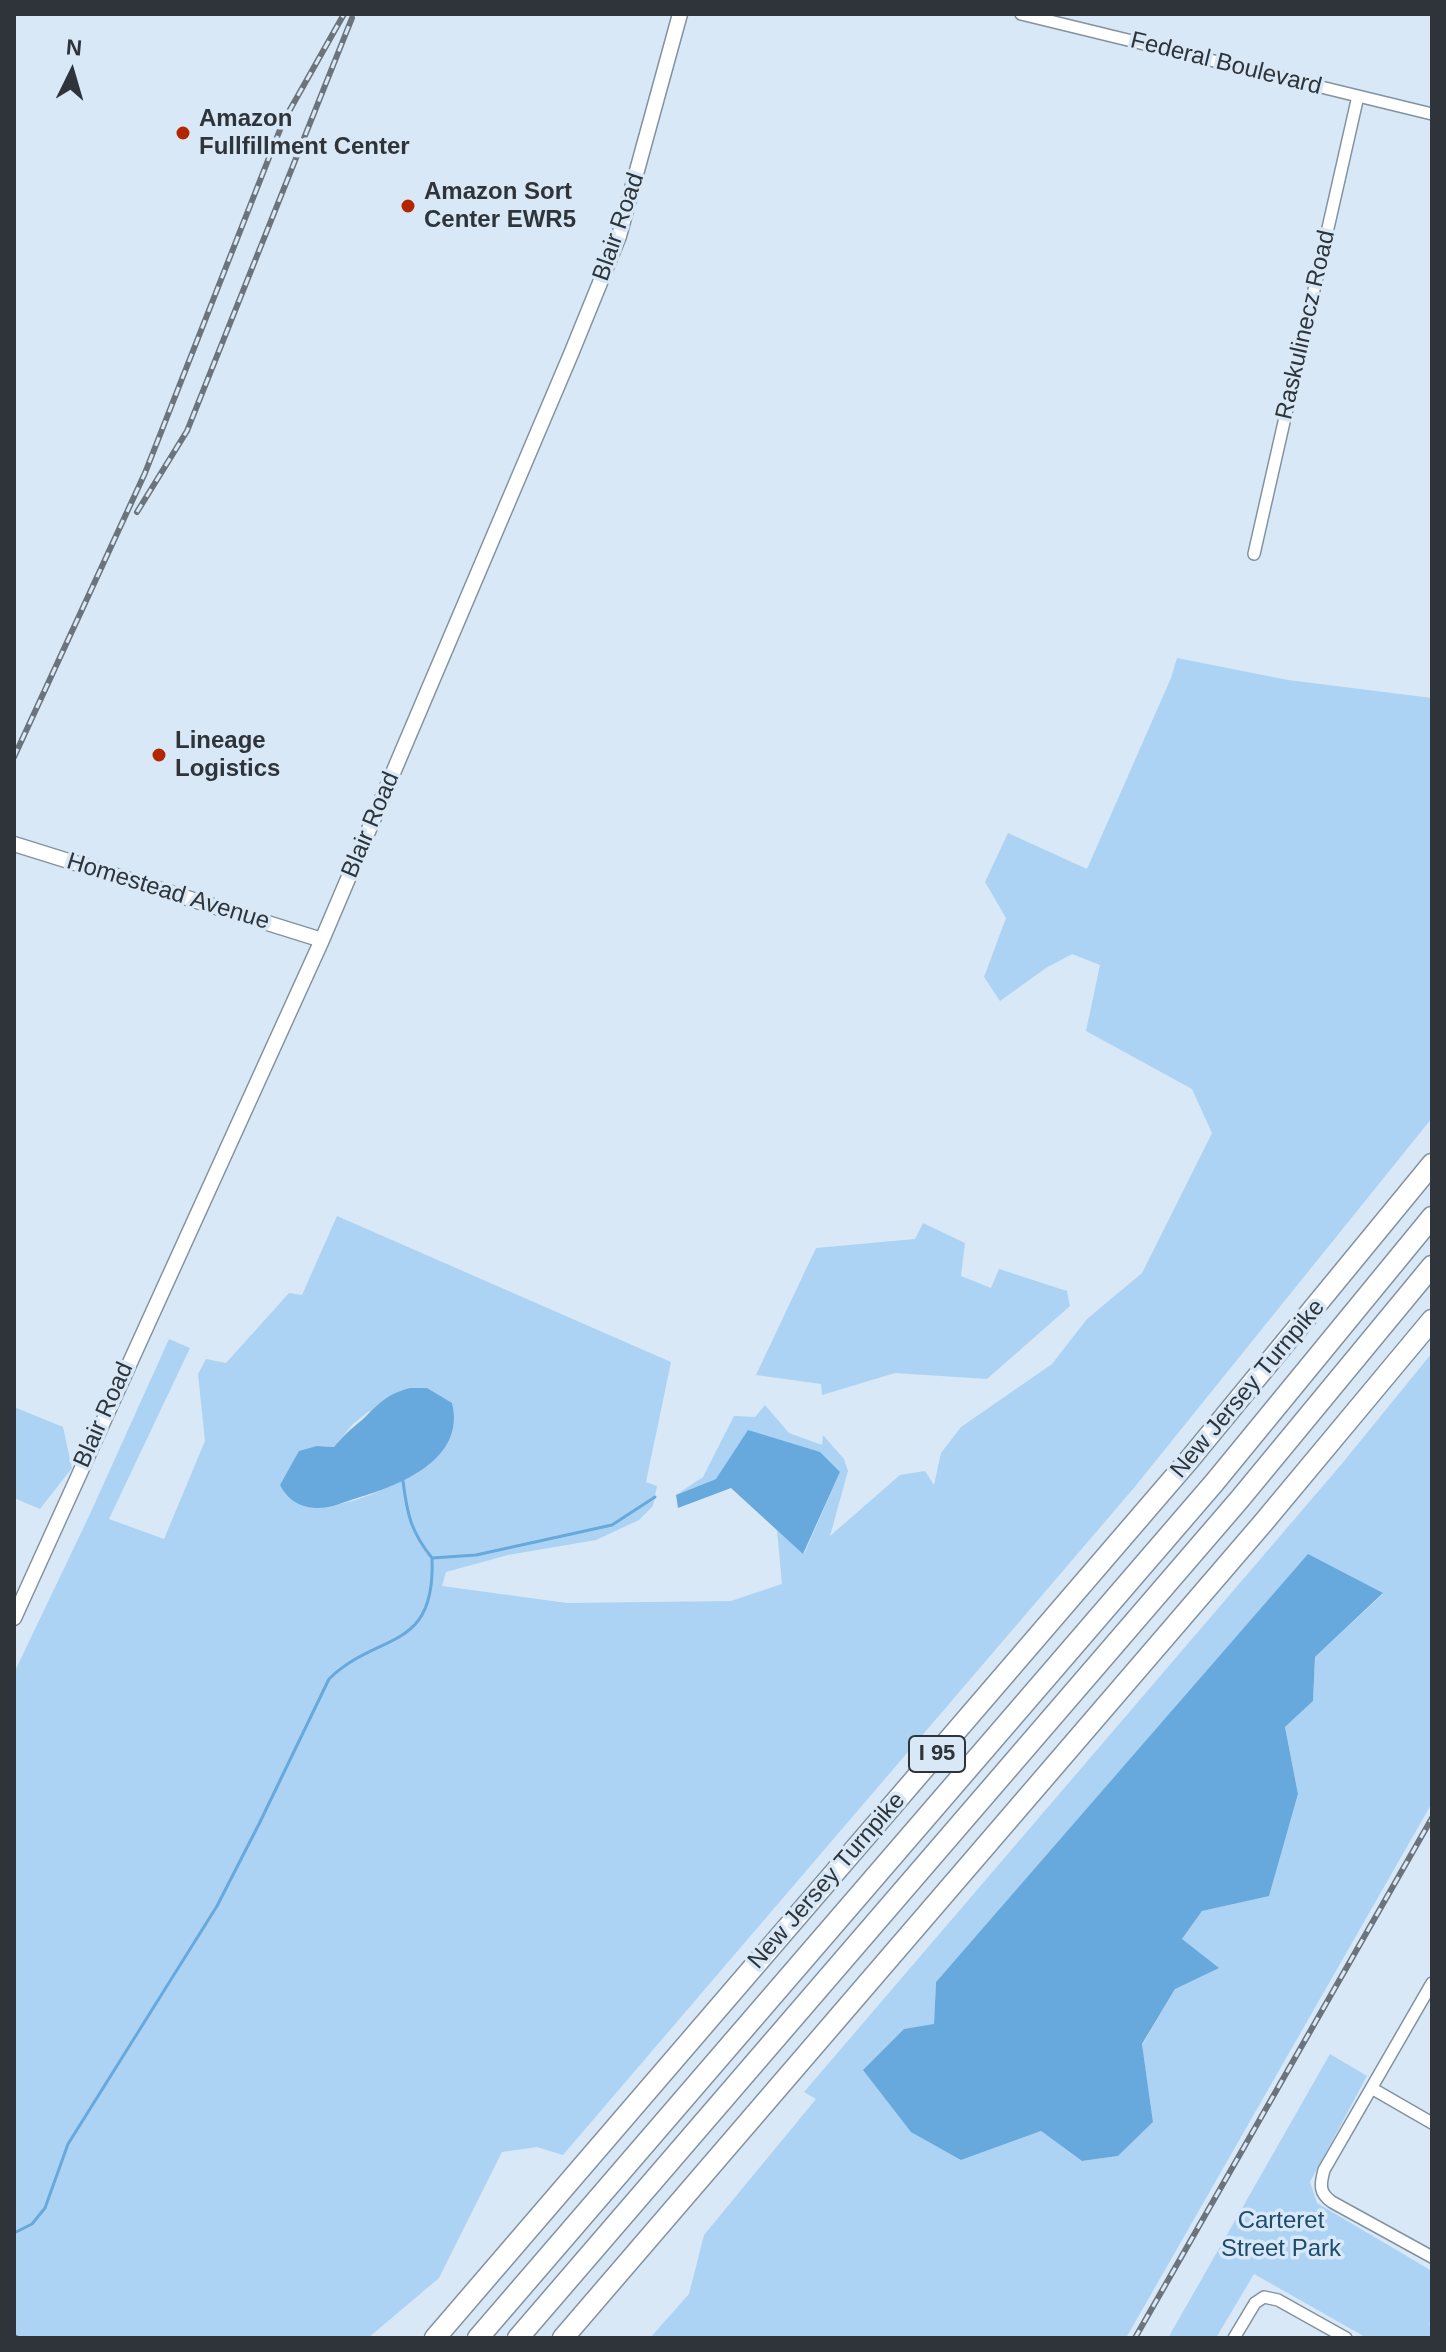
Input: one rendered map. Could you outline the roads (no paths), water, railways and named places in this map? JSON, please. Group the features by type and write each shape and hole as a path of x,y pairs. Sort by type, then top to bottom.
{"highway":[{"name":"New Jersey Turnpike","path":"435,2338 1189,1460 1432,1164"},
{"name":"New Jersey Turnpike","path":"478,2338 1214,1483 1432,1217"},
{"name":"I 95","path":"518,2338 1228,1512 1432,1266"},
{"path":"563,2338 1253,1535 1432,1320"}],"street":[{"name":"Blair Road","path":"14,1618 322,940 619,236 680,14"},
{"name":"Federal Boulevard","path":"1021,14 1432,114"},
{"name":"Raskulinecz Road","path":"1254,554 1358,96"},
{"name":"Homestead Avenue","path":"14,844 322,940"},
{"path":"1431,1985 1324,2170 1320,2185 1323,2196 1332,2202 1432,2257"},
{"path":"1373,2089 1432,2123"},
{"path":"1234,2338 1255,2303 1264,2297 1281,2301 1346,2338"}],"waterway":[{"path":"403,1481 411,1522 432,1558 476,1555 612,1525 655,1497"},
{"path":"14,2233 32,2224 45,2208 68,2144 217,1906 329,1679 348,1664 414,1625 424,1610 431,1589 432,1558"}],"railway":[{"path":"14,757 145,473 283,122 344,14"},
{"path":"137,512 187,431 352,18"},
{"path":"1135,2338 1432,1818"}],"place":[{"name":"Amazon Fullfillment Center","path":"183,133"},
{"name":"Amazon Sort Center EWR5","path":"408,206"},
{"name":"Lineage Logistics","path":"159,755"}],"park label":[{"name":"Carteret Street Park","path":"1281,2235"}]}
